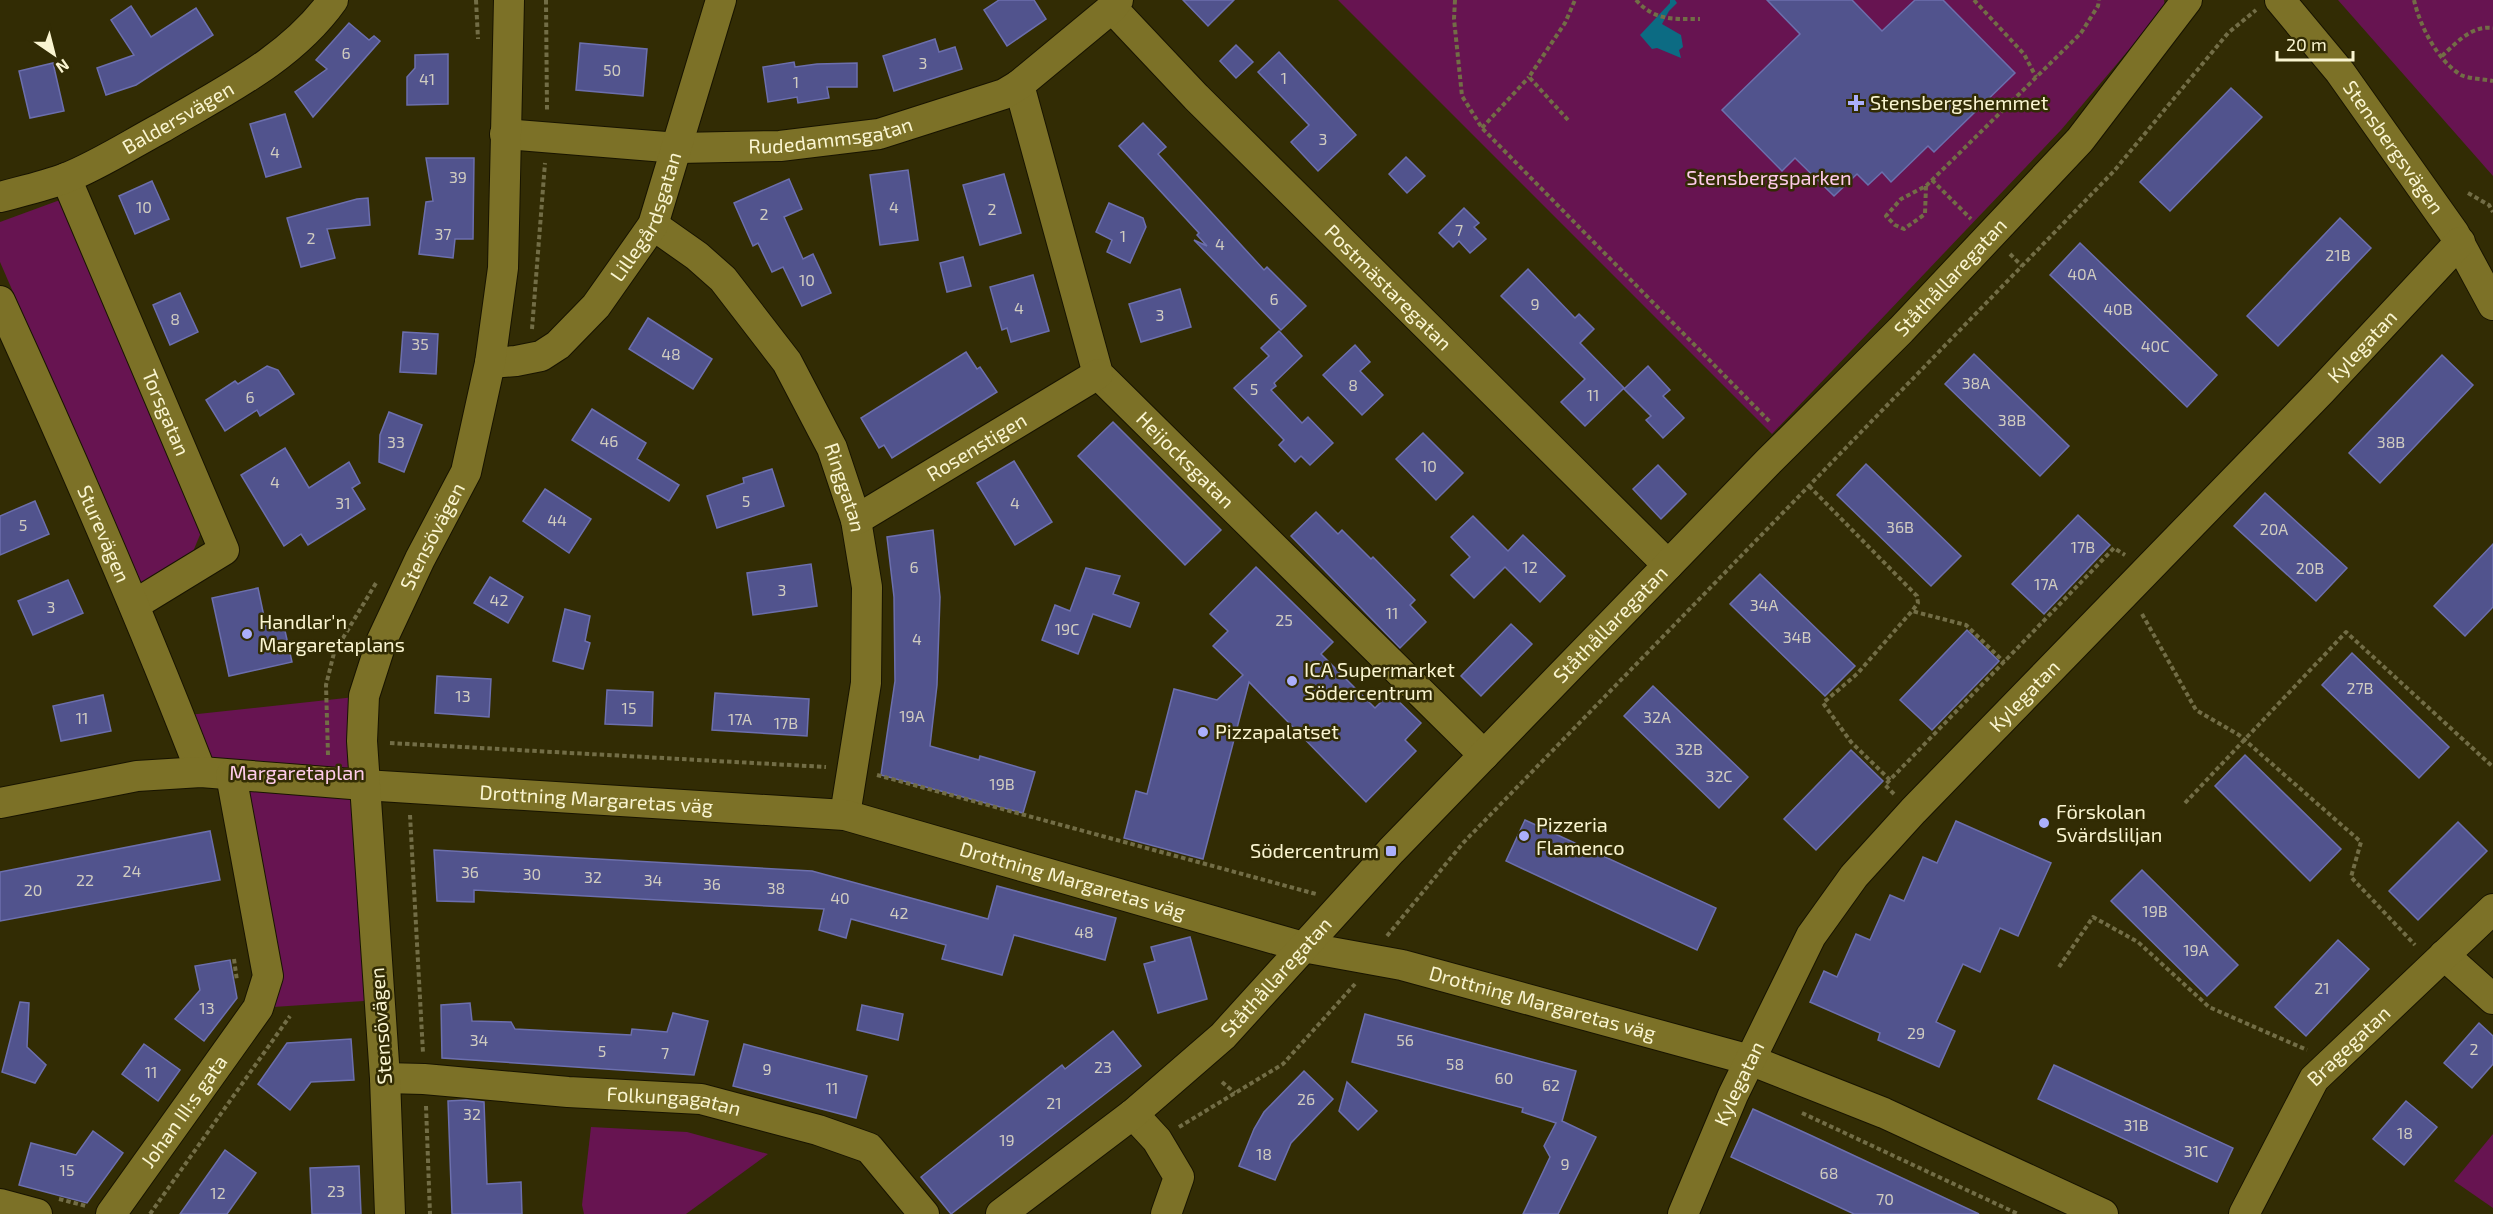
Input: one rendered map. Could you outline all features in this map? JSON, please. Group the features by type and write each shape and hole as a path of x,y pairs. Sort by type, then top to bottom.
{"street":[{"name":"Baldersvägen","path":"0,197 66,178 120,151 275,59 303,35 333,0"},
{"name":"Stensövägen","path":"390,1214 385,1078 364,785 362,741 364,696 382,640 420,559 466,472 490,363 503,268 509,0"},
{"name":"Lillegårdsgatan","path":"490,363 541,356 558,345 596,306 653,225 721,0"},
{"name":"Ståthållaregatan","path":"1001,1214 1133,1114 1223,1036 1391,851 1668,565 1909,321 2080,140 2187,0"},
{"name":"Stensbergsvägen","path":"2271,2 2340,72 2460,242 2493,305"},
{"name":"Rudedammsgatan","path":"505,134 678,148 780,146 879,134 1004,94 1019,85 1115,4"},
{"name":"Postmästaregatan","path":"1115,4 1196,97 1668,565"},
{"path":"1019,85 1098,374"},
{"name":"Torsgatan","path":"66,178 224,550 134,605"},
{"name":"Ringgatan","path":"653,225 697,256 723,279 787,362 832,448 856,520 867,587 866,683 845,815"},
{"name":"Kylegatan","path":"1683,1214 1750,1060 1811,936 1854,876 1913,811 2321,392 2460,242"},
{"name":"Sturevägen","path":"0,301 60,431 134,605 201,772"},
{"name":"Rosenstigen","path":"856,520 1098,374"},
{"name":"Heijocksgatan","path":"1098,374 1484,756"},
{"name":"Drottning Margaretas väg","path":"0,803 137,776 201,772 408,788 845,815 1303,947 1369,958 1750,1060 1884,1113 2103,1214"},
{"name":"Johan III:s gata","path":"102,1206 258,1008 268,976 231,775"},
{"name":"Bragegatan","path":"2244,1214 2314,1080 2493,909"},
{"path":"2439,960 2493,999"},
{"name":"Folkungagatan","path":"385,1078 424,1079 568,1092 701,1099 818,1130 869,1148 924,1214"},
{"path":"1133,1114 1157,1140 1179,1177 1166,1214"},
{"path":"0,1204 47,1206"}],"path":[{"path":"476,0 478,48"},
{"path":"529,359 548,136 546,0"},
{"path":"1455,0 1454,19 1462,96 1482,128 1790,442"},
{"path":"1482,128 1529,77 1565,23 1575,0"},
{"path":"1636,0 1648,13 1676,19 1700,19"},
{"path":"1974,0 2024,54 2036,77"},
{"path":"1926,186 1925,214 1904,229 1895,225 1886,216 1901,199 1926,186 2081,33 2099,0"},
{"path":"2414,0 2419,20 2442,56 2462,75 2493,81"},
{"path":"1157,1140 1283,1064 1352,988 1369,958 1463,843 2114,171 2228,33 2271,2"},
{"path":"2442,56 2473,31 2485,27 2493,28"},
{"path":"1529,77 1568,120"},
{"path":"2468,193 2491,204 2493,212"},
{"path":"1809,486 1917,596 1918,603 1912,611 1857,674 1822,703 1851,742 1890,780"},
{"path":"1902,800 1885,785 2114,548 2132,560"},
{"path":"330,782 326,685 334,653 380,574"},
{"path":"2128,590 2196,710 2244,740 2361,842 2351,877 2439,960"},
{"path":"1912,611 1966,626 2004,662"},
{"path":"2185,803 2346,632 2493,767"},
{"path":"408,788 430,1214"},
{"path":"2059,966 2093,917 2138,942 2209,1007 2333,1062"},
{"path":"233,950 237,985"},
{"path":"150,1214 290,1016"},
{"path":"1222,1082 1234,1094"},
{"path":"1793,1109 2019,1214"},
{"path":"47,1206 102,1206"}],"green space":[{"name":"Stensbergsparken","path":"1338,0 2164,0 2165,7 2061,130 1772,434"},
{"path":"2338,0 2493,0 2493,176"},
{"path":"60,200 202,530 192,554 141,586 0,262 0,222"},
{"name":"Margaretaplan","path":"364,696 379,1000 258,1008 231,775 201,772 179,716"},
{"path":"591,1127 687,1132 768,1154 686,1214 584,1214 582,1205"},
{"path":"2493,1134 2493,1208 2454,1181"}],"water":[{"path":"1670,0 1675,0 1677,3 1669,11 1662,24 1681,35 1683,47 1679,50 1681,58 1657,48 1652,49 1640,35 1670,3"}],"building":[{"path":"999,0 1034,0 1046,19 1007,46 984,10"},
{"path":"1183,0 1234,0 1208,26"},
{"name":"Stensbergshemmet","path":"1767,0 1852,0 1882,31 1915,0 1943,0 2015,73 1934,152 1928,146 1891,182 1882,172 1868,185 1857,174 1834,196 1795,158 1782,171 1722,110 1800,34"},
{"path":"131,6 151,37 196,8 213,35 136,85 106,95 97,68 134,55 111,20"},
{"path":"349,23 369,40 374,36 380,41 313,117 295,92 327,69 316,60"},
{"path":"935,39 939,52 955,47 962,69 894,91 883,56"},
{"path":"580,43 647,49 643,96 576,90"},
{"path":"1236,45 1253,62 1236,78 1220,61"},
{"path":"1279,52 1356,135 1318,171 1291,142 1309,125 1258,72"},
{"path":"448,54 448,104 407,105 407,77 415,68 415,55"},
{"path":"794,62 795,67 857,63 857,87 827,87 829,98 798,103 797,97 768,102 763,67"},
{"path":"53,63 64,111 30,118 19,71"},
{"path":"2231,88 2262,117 2170,211 2140,182"},
{"path":"285,114 301,167 266,177 250,124"},
{"path":"1143,123 1166,147 1158,154 1264,270 1267,267 1306,306 1281,330 1194,240 1207,246 1197,235 1199,233 1119,146"},
{"path":"1406,157 1425,176 1407,193 1389,174"},
{"path":"426,158 474,158 473,239 455,239 453,258 419,254 426,202 433,201"},
{"path":"908,170 918,240 880,245 870,175"},
{"path":"1004,174 1021,233 980,245 963,185"},
{"path":"789,179 802,209 784,217 803,259 813,254 831,293 802,306 783,267 772,272 758,243 753,246 734,203"},
{"path":"152,181 169,219 135,234 119,196"},
{"path":"368,198 370,225 327,229 335,258 301,267 287,218"},
{"path":"1109,203 1143,218 1146,227 1130,263 1107,252 1112,240 1096,232"},
{"path":"1464,208 1479,223 1474,227 1486,239 1470,253 1459,241 1453,247 1439,233"},
{"path":"2340,218 2371,248 2278,346 2247,316"},
{"path":"2080,243 2217,375 2187,407 2050,275"},
{"path":"963,257 971,286 947,292 940,263"},
{"path":"1528,269 1575,318 1579,314 1594,329 1580,343 1624,388 1585,426 1561,402 1585,379 1501,296"},
{"path":"1033,275 1049,331 1011,342 1007,328 1002,330 990,287"},
{"path":"1180,289 1191,327 1141,342 1129,304"},
{"path":"180,293 198,332 170,345 153,305"},
{"path":"648,318 712,359 693,389 629,349"},
{"path":"1279,331 1302,356 1274,383 1276,386 1271,390 1302,423 1308,417 1333,443 1310,465 1301,456 1295,462 1279,445 1284,440 1234,388 1269,356 1261,348"},
{"path":"403,332 438,334 436,374 400,372"},
{"path":"1355,345 1370,362 1360,371 1383,395 1362,415 1323,375"},
{"path":"966,352 977,369 980,367 997,392 892,458 884,445 879,448 861,418"},
{"path":"1974,354 2069,446 2040,476 1945,384"},
{"path":"2442,355 2473,385 2380,483 2349,453"},
{"path":"267,366 278,370 294,394 260,416 257,410 225,431 206,400 235,381 238,384"},
{"path":"1648,366 1670,390 1663,396 1684,418 1663,438 1646,420 1651,416 1624,389"},
{"path":"592,409 646,443 637,459 679,485 669,501 572,440"},
{"path":"389,412 422,425 404,472 379,462 380,435"},
{"path":"1113,422 1221,530 1185,565 1078,456"},
{"path":"1423,433 1463,473 1436,500 1396,459"},
{"path":"285,448 309,488 349,462 360,483 352,488 365,509 308,545 301,534 284,546 241,475"},
{"path":"1014,461 1052,522 1015,545 977,483"},
{"path":"1866,464 1961,556 1931,586 1837,495"},
{"path":"1658,465 1686,494 1661,519 1633,489"},
{"path":"772,469 784,506 717,528 707,496 744,483 743,478"},
{"path":"545,489 591,519 569,553 523,521"},
{"path":"2265,493 2347,568 2316,601 2234,526"},
{"path":"35,501 49,534 0,555 0,516"},
{"path":"1316,512 1338,534 1342,530 1371,559 1373,557 1415,600 1410,605 1426,622 1400,648 1291,536"},
{"path":"2078,515 2110,545 2044,614 2012,584"},
{"path":"1473,516 1508,551 1523,535 1565,576 1540,602 1505,567 1474,598 1451,575 1470,557 1451,537"},
{"path":"933,530 940,597 937,685 930,746 979,760 980,756 1035,772 1023,813 881,775 895,681 894,597 887,537"},
{"path":"2493,544 2493,607 2465,636 2434,606"},
{"path":"811,564 817,606 753,615 747,573"},
{"name":"ICA Supermarket Södercentrum","path":"1256,567 1333,642 1321,654 1375,708 1390,693 1421,723 1405,740 1416,751 1366,802 1249,682 1203,859 1124,838 1136,791 1147,794 1174,689 1217,700 1243,675 1213,646 1228,631 1210,614"},
{"path":"1086,568 1120,576 1113,594 1139,603 1130,627 1093,614 1078,654 1042,640 1055,605 1070,611"},
{"path":"1760,574 1855,666 1825,696 1730,604"},
{"path":"490,577 523,597 508,623 474,603"},
{"path":"68,580 83,613 33,635 18,601"},
{"path":"258,588 266,626 283,622 292,662 229,676 212,598"},
{"path":"565,609 590,616 585,641 590,643 583,669 553,661"},
{"path":"1511,624 1532,644 1481,696 1461,676"},
{"path":"1967,630 1999,661 1932,730 1900,700"},
{"path":"2352,653 2449,747 2419,778 2322,685"},
{"path":"437,676 491,679 489,717 435,713"},
{"path":"1653,686 1748,777 1719,808 1624,716"},
{"path":"607,690 653,692 652,726 605,724"},
{"path":"715,693 809,699 807,736 712,730"},
{"path":"103,695 111,731 61,741 53,706"},
{"path":"1851,750 1883,781 1816,850 1784,819"},
{"path":"2245,755 2341,849 2310,881 2215,786"},
{"path":"1525,820 1716,908 1697,950 1506,861"},
{"path":"1956,821 2051,863 2018,936 2000,928 1980,972 1963,964 1936,1022 1955,1031 1939,1067 1878,1040 1880,1033 1810,1002 1824,971 1837,977 1856,934 1870,940 1890,895 1904,901 1923,857 1937,863"},
{"path":"2458,822 2487,851 2418,920 2389,891"},
{"path":"210,831 220,880 0,921 0,872"},
{"path":"434,850 812,871 988,919 997,886 1116,918 1105,960 1014,935 1002,975 942,959 946,945 851,919 846,938 819,930 824,909 474,890 474,902 437,901"},
{"path":"2142,870 2238,965 2207,996 2111,901"},
{"path":"1190,937 1207,999 1158,1013 1144,964 1155,961 1151,947"},
{"path":"2338,940 2369,969 2306,1036 2275,1007"},
{"path":"230,960 237,998 204,1041 175,1019 200,990 195,966"},
{"path":"20,1002 29,1003 27,1047 46,1065 35,1083 2,1072"},
{"path":"470,1003 472,1021 511,1022 515,1029 631,1035 632,1029 667,1032 673,1013 708,1021 694,1075 442,1058 441,1005"},
{"path":"862,1005 903,1014 898,1040 857,1030"},
{"path":"1365,1014 1576,1071 1562,1121 1596,1137 1558,1214 1523,1214 1550,1157 1544,1146 1556,1123 1522,1112 1523,1108 1352,1062"},
{"path":"2479,1023 2493,1036 2493,1064 2472,1088 2444,1063"},
{"path":"1113,1031 1141,1066 951,1214 921,1177 1062,1065 1065,1069"},
{"path":"351,1039 354,1080 311,1082 290,1110 258,1084 287,1043"},
{"path":"144,1044 180,1070 158,1101 122,1074"},
{"path":"744,1044 867,1076 856,1118 733,1086"},
{"path":"2054,1065 2233,1148 2217,1182 2038,1099"},
{"path":"1304,1071 1333,1099 1291,1143 1275,1180 1239,1166 1254,1129 1264,1112"},
{"path":"1347,1082 1377,1111 1358,1130 1339,1111"},
{"path":"448,1101 484,1102 487,1184 521,1182 522,1214 452,1214"},
{"path":"2406,1101 2437,1127 2404,1165 2373,1139"},
{"path":"1753,1109 1979,1214 1854,1214 1731,1157"},
{"path":"93,1131 123,1153 87,1203 19,1185 31,1143 76,1155"},
{"path":"225,1150 256,1173 227,1214 180,1214"},
{"path":"359,1166 361,1214 312,1214 310,1168"}],"place":[{"name":"Stensbergshemmet","path":"1856,103"},
{"name":"Handlar'n Margaretaplans","path":"247,634"},
{"name":"ICA Supermarket Södercentrum","path":"1292,681"},
{"name":"Pizzapalatset","path":"1203,732"},
{"name":"Förskolan Svärdsliljan","path":"2044,823"},
{"name":"Pizzeria Flamenco","path":"1524,836"},
{"name":"Södercentrum","path":"1391,851"}]}
